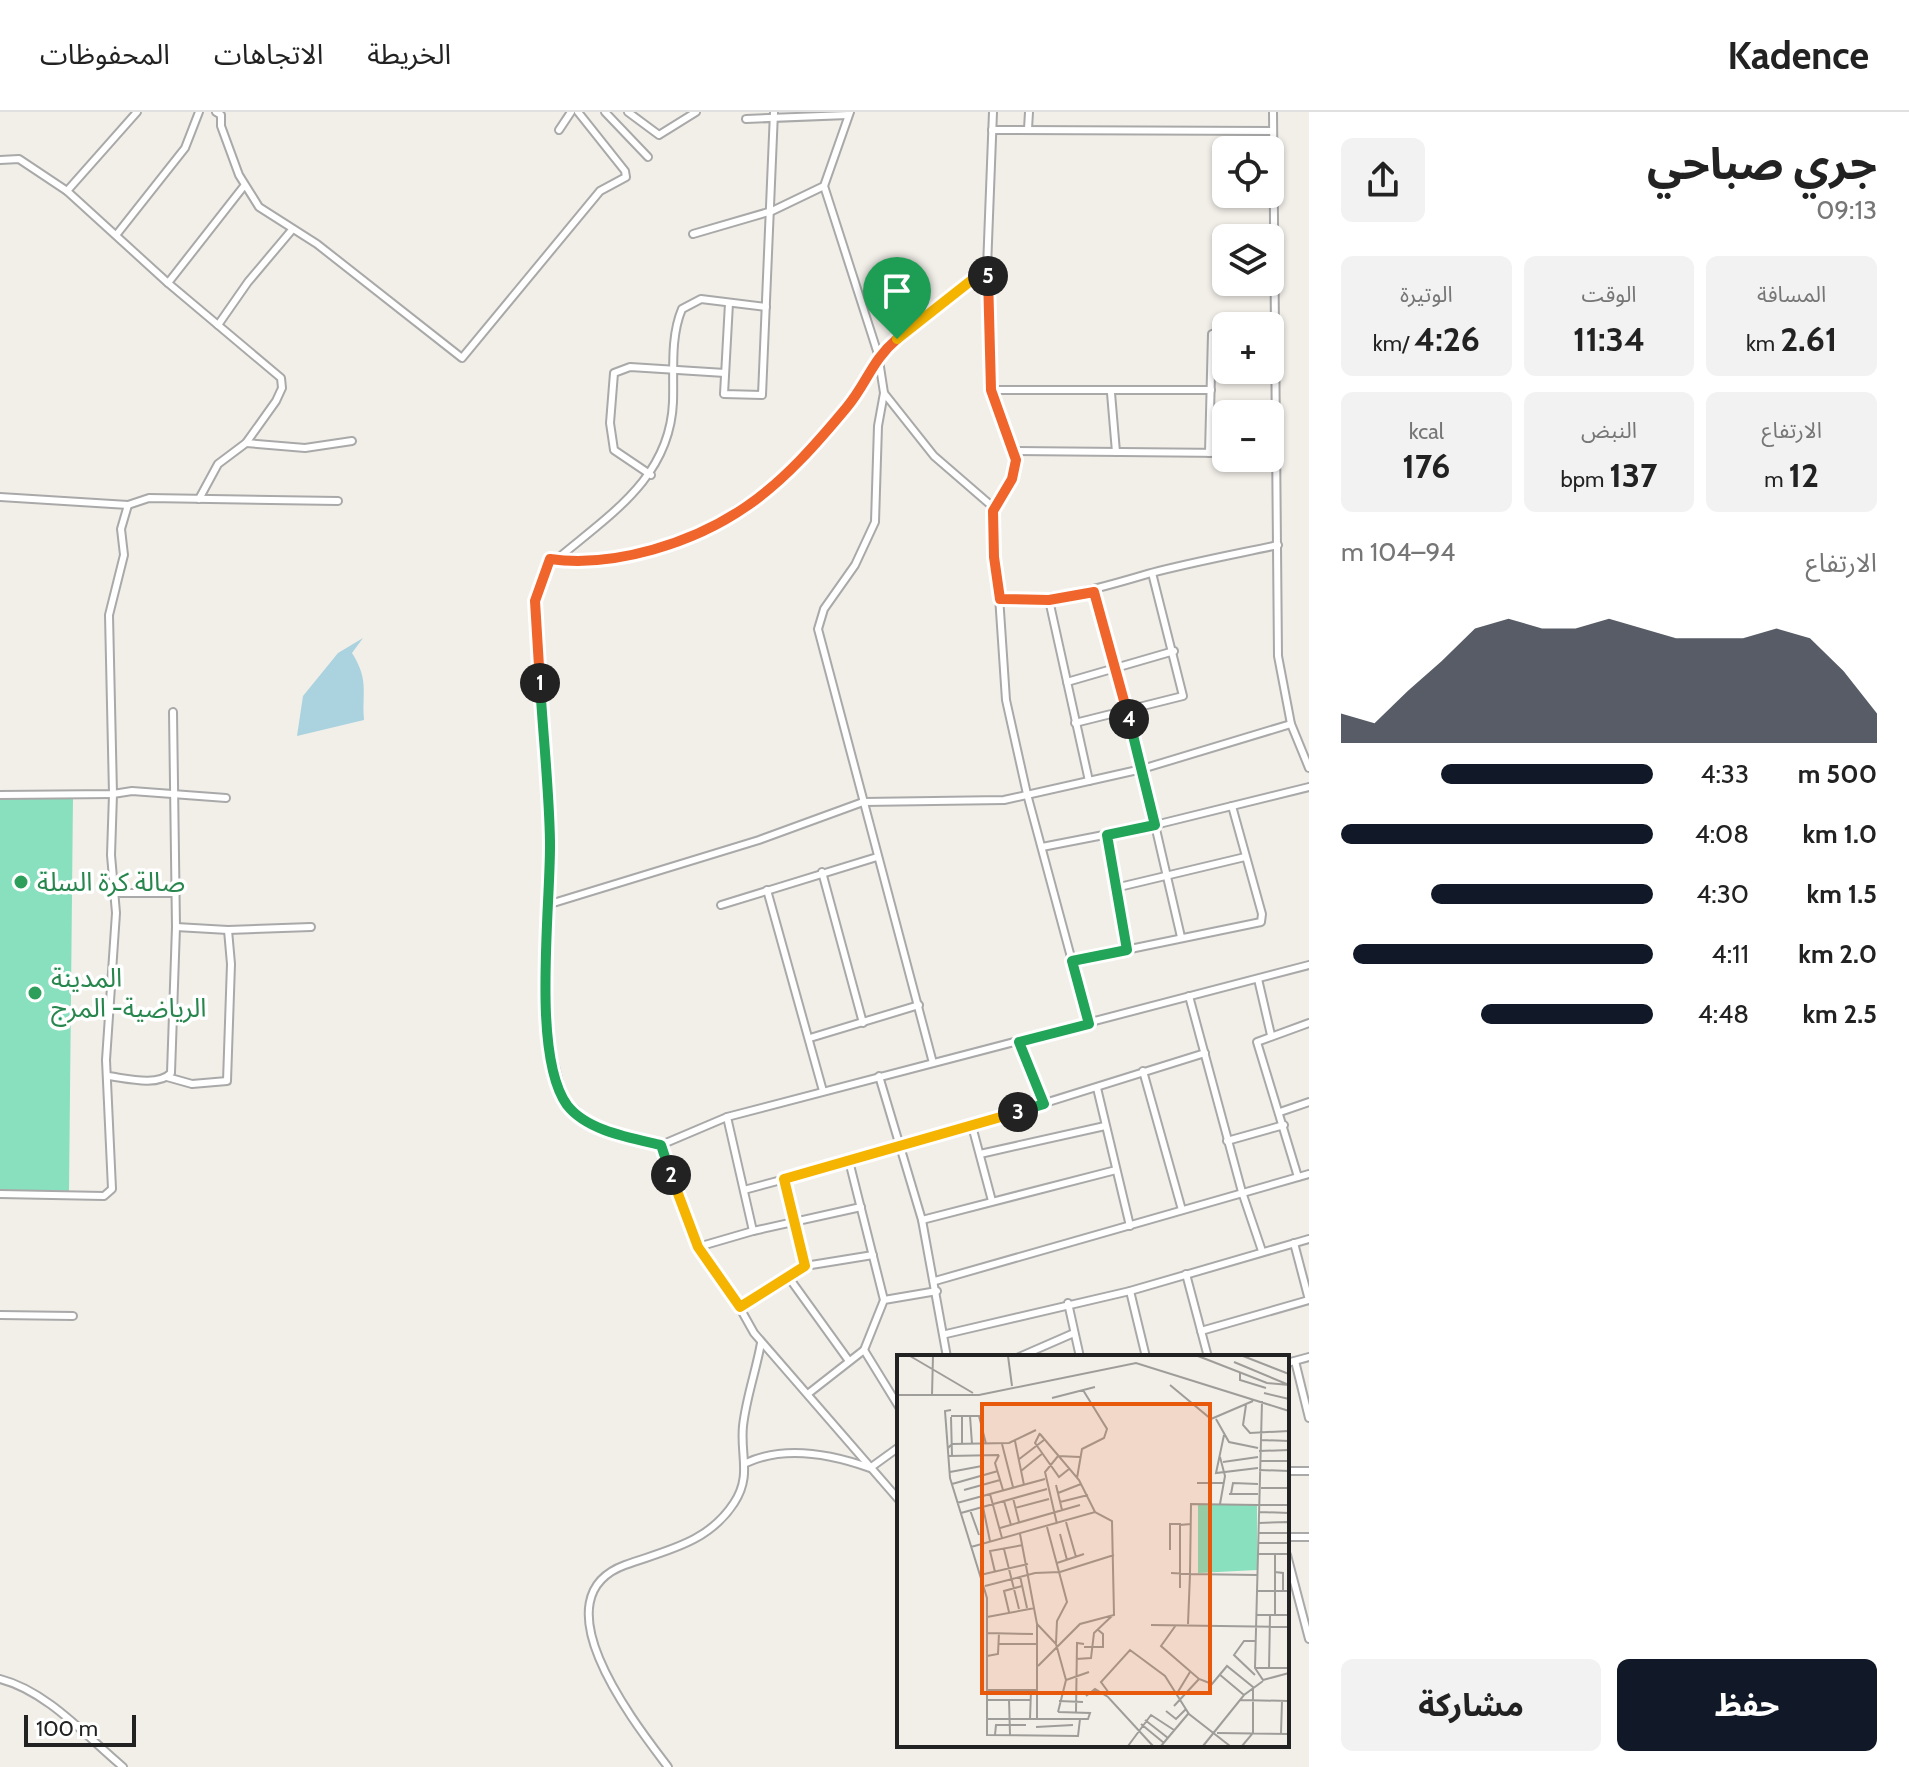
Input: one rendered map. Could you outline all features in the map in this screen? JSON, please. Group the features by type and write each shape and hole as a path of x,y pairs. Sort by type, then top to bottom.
{"street":[{"path":"67,191 137,112"},
{"path":"117,234 185,148 199,112"},
{"path":"216,112 221,115 223,132 244,186 259,207 291,231 317,244 463,358 602,189 626,177 625,171 578,112"},
{"path":"559,130 571,112"},
{"path":"605,112 648,157"},
{"path":"628,112 659,135 696,112"},
{"path":"993,112 987,268 991,390 1015,451 1012,479 993,511"},
{"path":"1028,129 1029,112"},
{"path":"1273,112 1278,312"},
{"path":"746,119 849,114 824,186 878,354 884,393 878,426 875,522 855,565 824,609 818,629 933,1063"},
{"path":"729,303 724,394 762,395 774,116"},
{"path":"992,130 1273,131"},
{"path":"0,160 11,158 27,163 67,191 168,283 275,370 283,383 279,395 246,443 218,464 199,499"},
{"path":"168,283 244,186"},
{"path":"693,234 772,211 824,186"},
{"path":"218,325 248,282 291,231"},
{"path":"987,268 878,354 849,404 813,446 744,508 652,548 586,562 550,559 538,590 535,610 550,836 547,1027 563,1098 570,1109 591,1124 661,1145 727,1117 1309,965"},
{"path":"556,560 639,489 664,452 673,405 672,372 682,309 693,300 701,299 766,307"},
{"path":"1015,451 1209,453 1212,334"},
{"path":"651,475 614,450 612,381 621,368 725,373"},
{"path":"991,390 1111,393 1211,390"},
{"path":"884,393 934,456 990,504 993,511 1003,678 1027,794 1089,1024"},
{"path":"1111,393 1116,452"},
{"path":"246,443 305,448 352,441"},
{"path":"1274,472 1278,656 1291,724 1309,768"},
{"path":"0,497 128,505 149,498 338,501"},
{"path":"0,1194 109,1193 113,1157 108,1076 114,893 109,615 124,555 121,529 128,505"},
{"path":"1000,599 1049,600 1094,592 1152,573 1278,545"},
{"path":"1075,723 1183,697 1174,651 1152,573"},
{"path":"1094,592 1142,769 1181,937"},
{"path":"1049,600 1089,781"},
{"path":"1067,682 1174,651"},
{"path":"167,1077 172,1067 176,927 173,712"},
{"path":"550,904 759,840 863,802 971,803 1027,794 1142,769 1291,724"},
{"path":"1042,847 1155,825 1309,787"},
{"path":"0,795 113,794 132,791 226,798"},
{"path":"1072,961 1262,921 1232,806"},
{"path":"1107,835 1127,950"},
{"path":"721,905 877,857"},
{"path":"1115,888 1245,857"},
{"path":"822,872 863,1023"},
{"path":"767,890 823,1091"},
{"path":"114,893 174,893"},
{"path":"176,927 228,930 311,927"},
{"path":"108,1076 147,1080 167,1077 192,1084 227,1081 231,964 228,930"},
{"path":"1258,979 1271,1035"},
{"path":"1189,996 1227,1141 1262,1251"},
{"path":"810,1038 919,1005"},
{"path":"1298,1177 1257,1043 1271,1035 1309,1023"},
{"path":"1019,1042 1044,1104"},
{"path":"744,1190 901,1148 1205,1053"},
{"path":"1143,1071 1182,1210"},
{"path":"879,1076 922,1220 946,1334 947,1355"},
{"path":"1097,1088 1130,1226"},
{"path":"1280,1112 1309,1102"},
{"path":"727,1117 753,1231"},
{"path":"1227,1141 1284,1125"},
{"path":"972,1126 992,1201"},
{"path":"980,1154 1105,1126"},
{"path":"661,1145 698,1247 761,1343 809,1393 897,1498"},
{"path":"809,1393 864,1350 884,1300 849,1161"},
{"path":"922,1220 1116,1170"},
{"path":"935,1281 1309,1174"},
{"path":"784,1179 805,1266"},
{"path":"698,1247 793,1221 861,1207"},
{"path":"946,1334 1068,1303 1130,1291 1309,1239"},
{"path":"1201,1331 1309,1300 1294,1243"},
{"path":"740,1307 805,1266 873,1255"},
{"path":"1186,1274 1207,1355"},
{"path":"787,1275 849,1361"},
{"path":"884,1300 937,1291"},
{"path":"1130,1291 1146,1355"},
{"path":"1068,1303 1080,1355"},
{"path":"0,1315 73,1316"},
{"path":"1024,1355 1074,1333"},
{"path":"668,1767 630,1716 604,1671 592,1637 592,1598 600,1583 618,1568 678,1548 713,1527 741,1492 745,1483 746,1463 742,1430 761,1343"},
{"path":"864,1350 897,1404"},
{"path":"1289,1362 1309,1357"},
{"path":"1295,1361 1308,1412"},
{"path":"870,1468 897,1448"},
{"path":"746,1463 770,1454 799,1453 822,1454 870,1468"},
{"path":"1289,1563 1309,1639"},
{"path":"0,1679 16,1683 41,1698 123,1767"}],"green space":[{"name":"المدينة الرياضية- المرج","path":"0,794 73,795 69,1192 0,1191"}],"water":[{"path":"363,638 352,653 363,678 364,720 297,736 303,696 338,653"}],"place":[{"name":"صالة كرة السلة","path":"21,882"},
{"name":"المدينة الرياضية- المرج","path":"35,993"}],"route":[{"path":"987,268 991,390 1008,429 1016,460 1012,479 993,511 993,547 1000,599 1049,600 1094,592 1155,825 1107,835 1127,950 1072,961 1089,1024 1019,1042 1044,1104 901,1148 784,1179 805,1266 740,1307 698,1247 661,1145 591,1124 570,1109 559,1085 549,1043 546,1012 550,836 535,601 550,559 586,562 652,548 691,534 756,500 813,446 859,390 878,354 897,339 987,268"}]}
